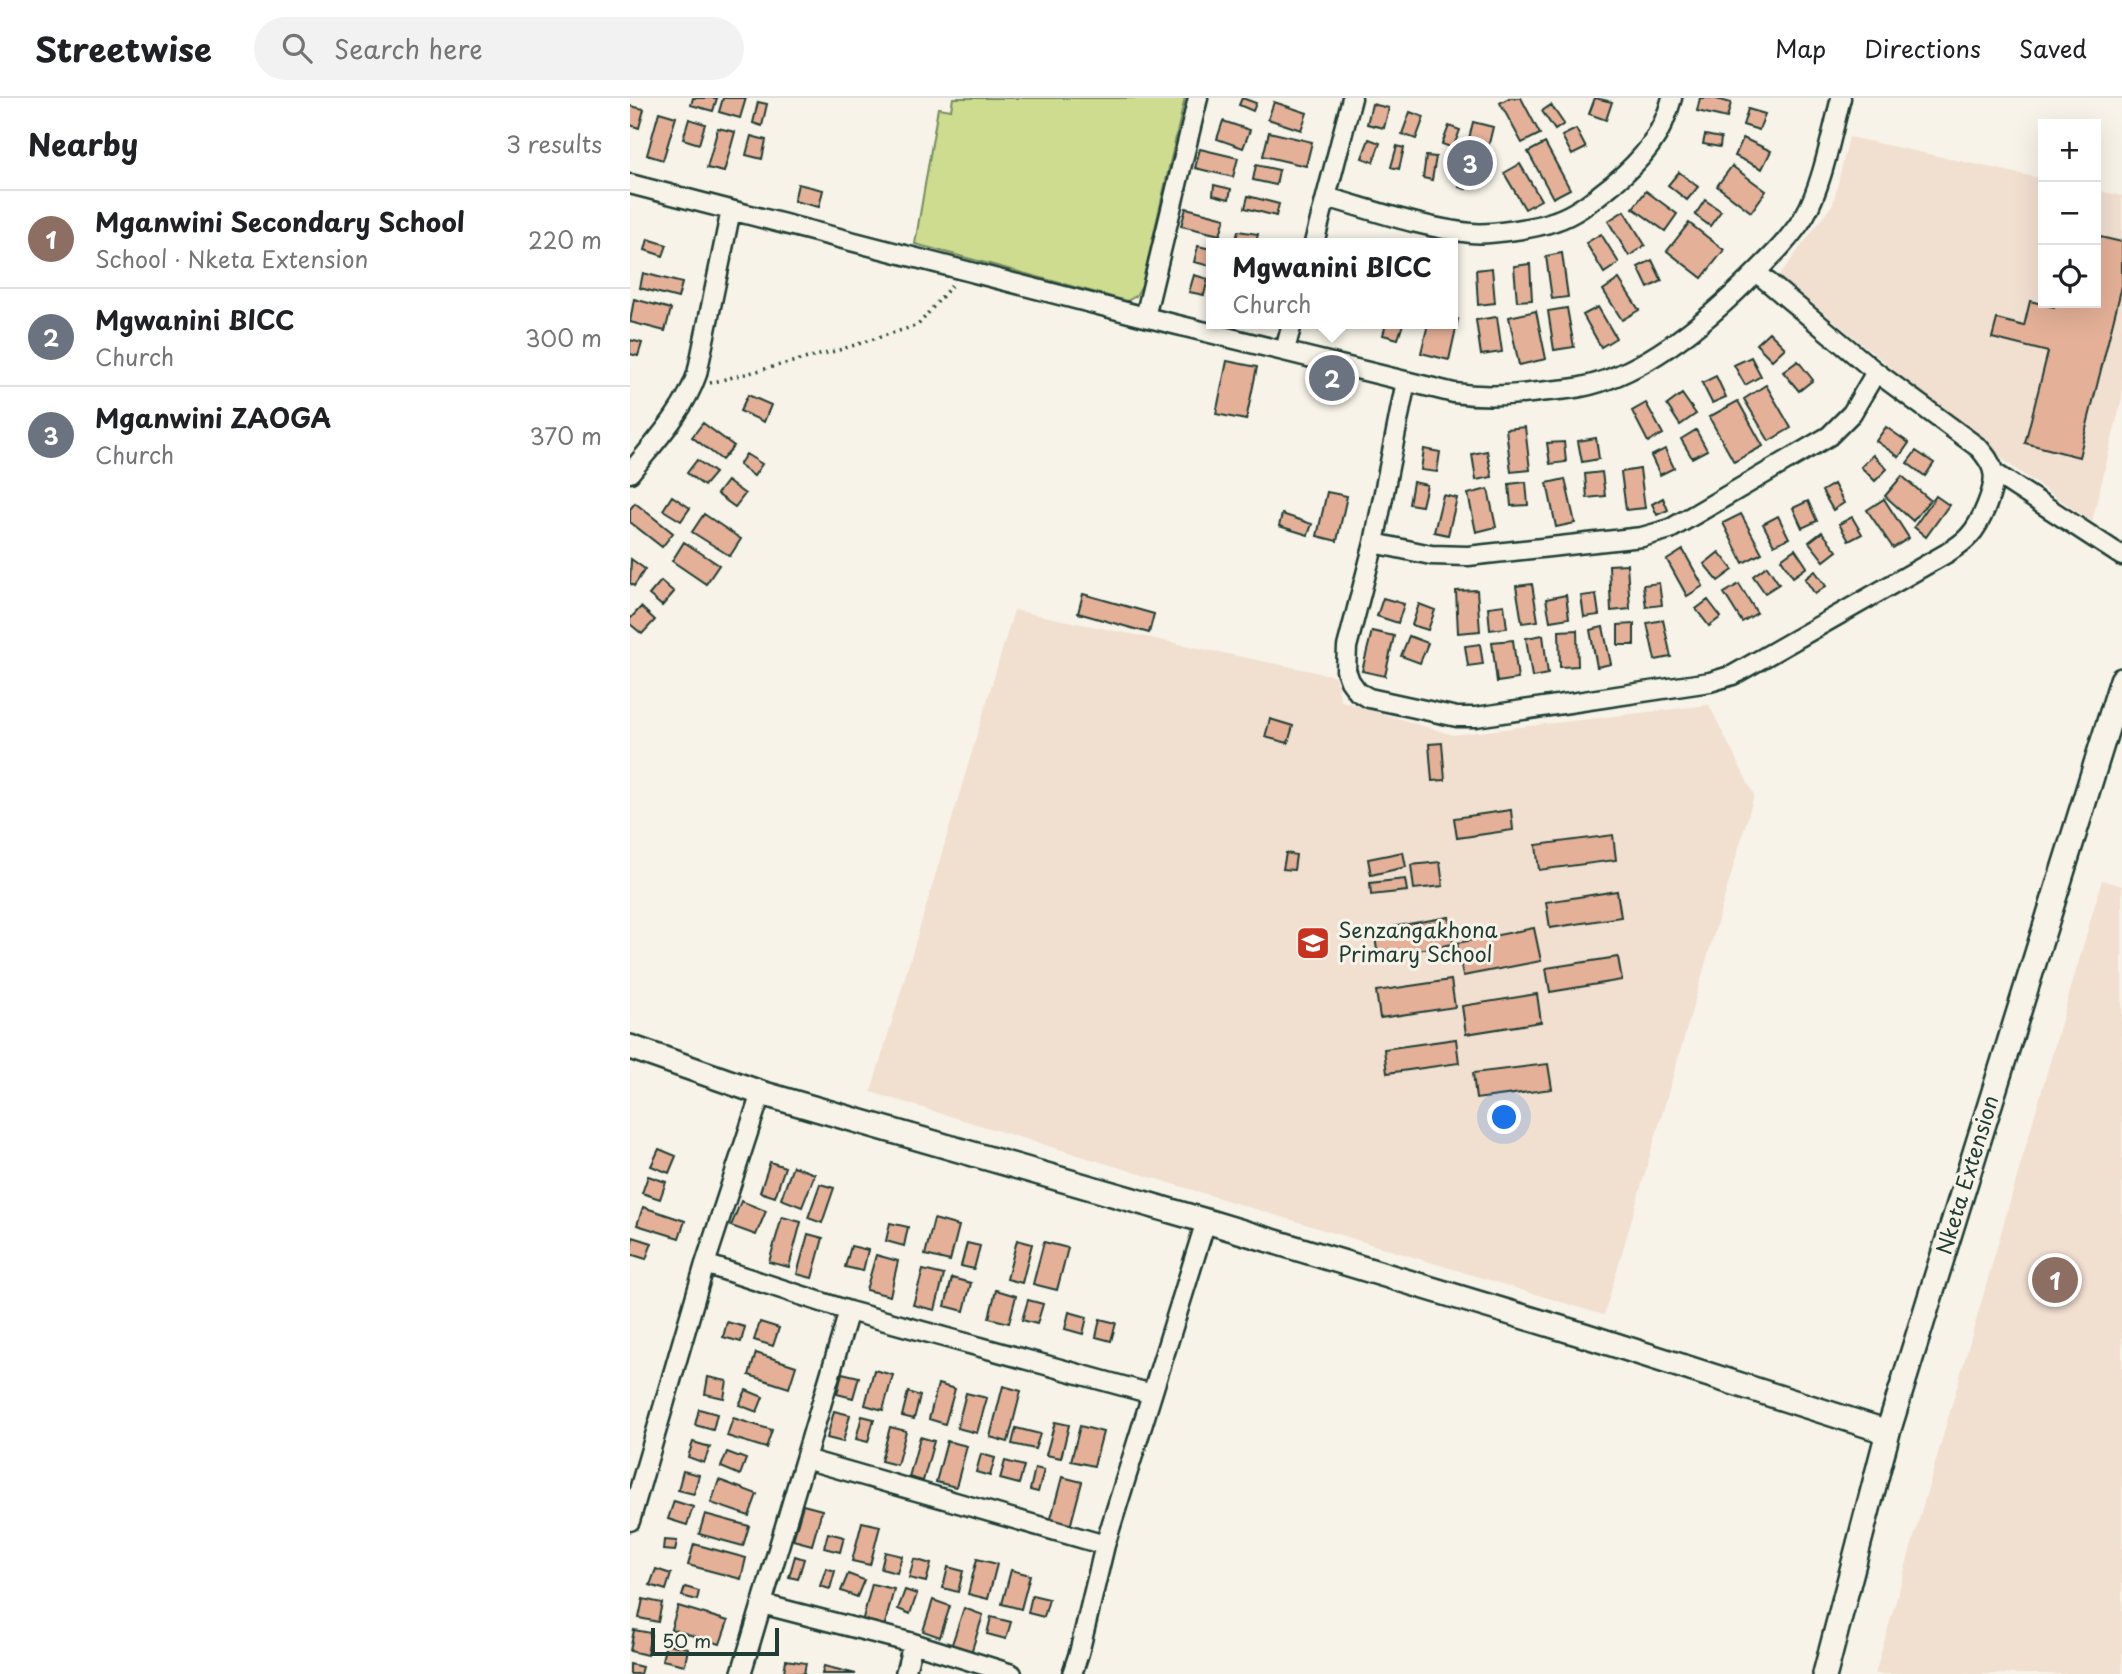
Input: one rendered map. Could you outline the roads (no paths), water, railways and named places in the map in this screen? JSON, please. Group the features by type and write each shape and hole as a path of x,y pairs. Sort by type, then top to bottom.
{"street":[{"path":"1145,317 1198,98"},
{"path":"1315,238 1352,98"},
{"path":"1326,197 1441,228 1474,234 1556,221 1588,204 1618,180 1648,150 1660,132 1672,98"},
{"path":"630,184 1406,382 1454,393 1499,397 1581,387 1605,380 1651,358 1697,328 1787,240 1806,213 1815,192 1841,98"},
{"path":"630,473 675,415 692,388 731,210"},
{"path":"1406,382 1374,543 1347,648 1346,670 1358,692 1369,698 1457,717 1476,717 1710,682 1733,675 1947,554 1971,535 1993,486 1993,472 1987,457 1979,448 1877,372 1756,272"},
{"path":"1285,351 1291,329"},
{"path":"1374,543 1431,555 1468,556 1659,533 1829,436 1852,413 1877,372"},
{"path":"1993,472 2122,556"},
{"name":"Nketa Extension","path":"1825,1674 1888,1432 2122,680"},
{"path":"630,1046 761,1093 1206,1221 1584,1335 1888,1432"},
{"path":"630,1521 705,1264 761,1093"},
{"path":"1072,1674 1105,1545 1206,1221"},
{"path":"705,1264 849,1311 1152,1394"},
{"path":"741,1674 849,1311"},
{"path":"805,1459 1105,1545"},
{"path":"762,1604 913,1643 1012,1674"},
{"path":"905,1674 913,1643"}],"place":[{"name":"Mganwini ZAOGA","path":"1470,163"},
{"name":"Mgwanini BICC","path":"1332,378"},
{"name":"Senzangakhona Primary School","path":"1313,943"},
{"name":"Mganwini Secondary School","path":"2055,1280"}]}
